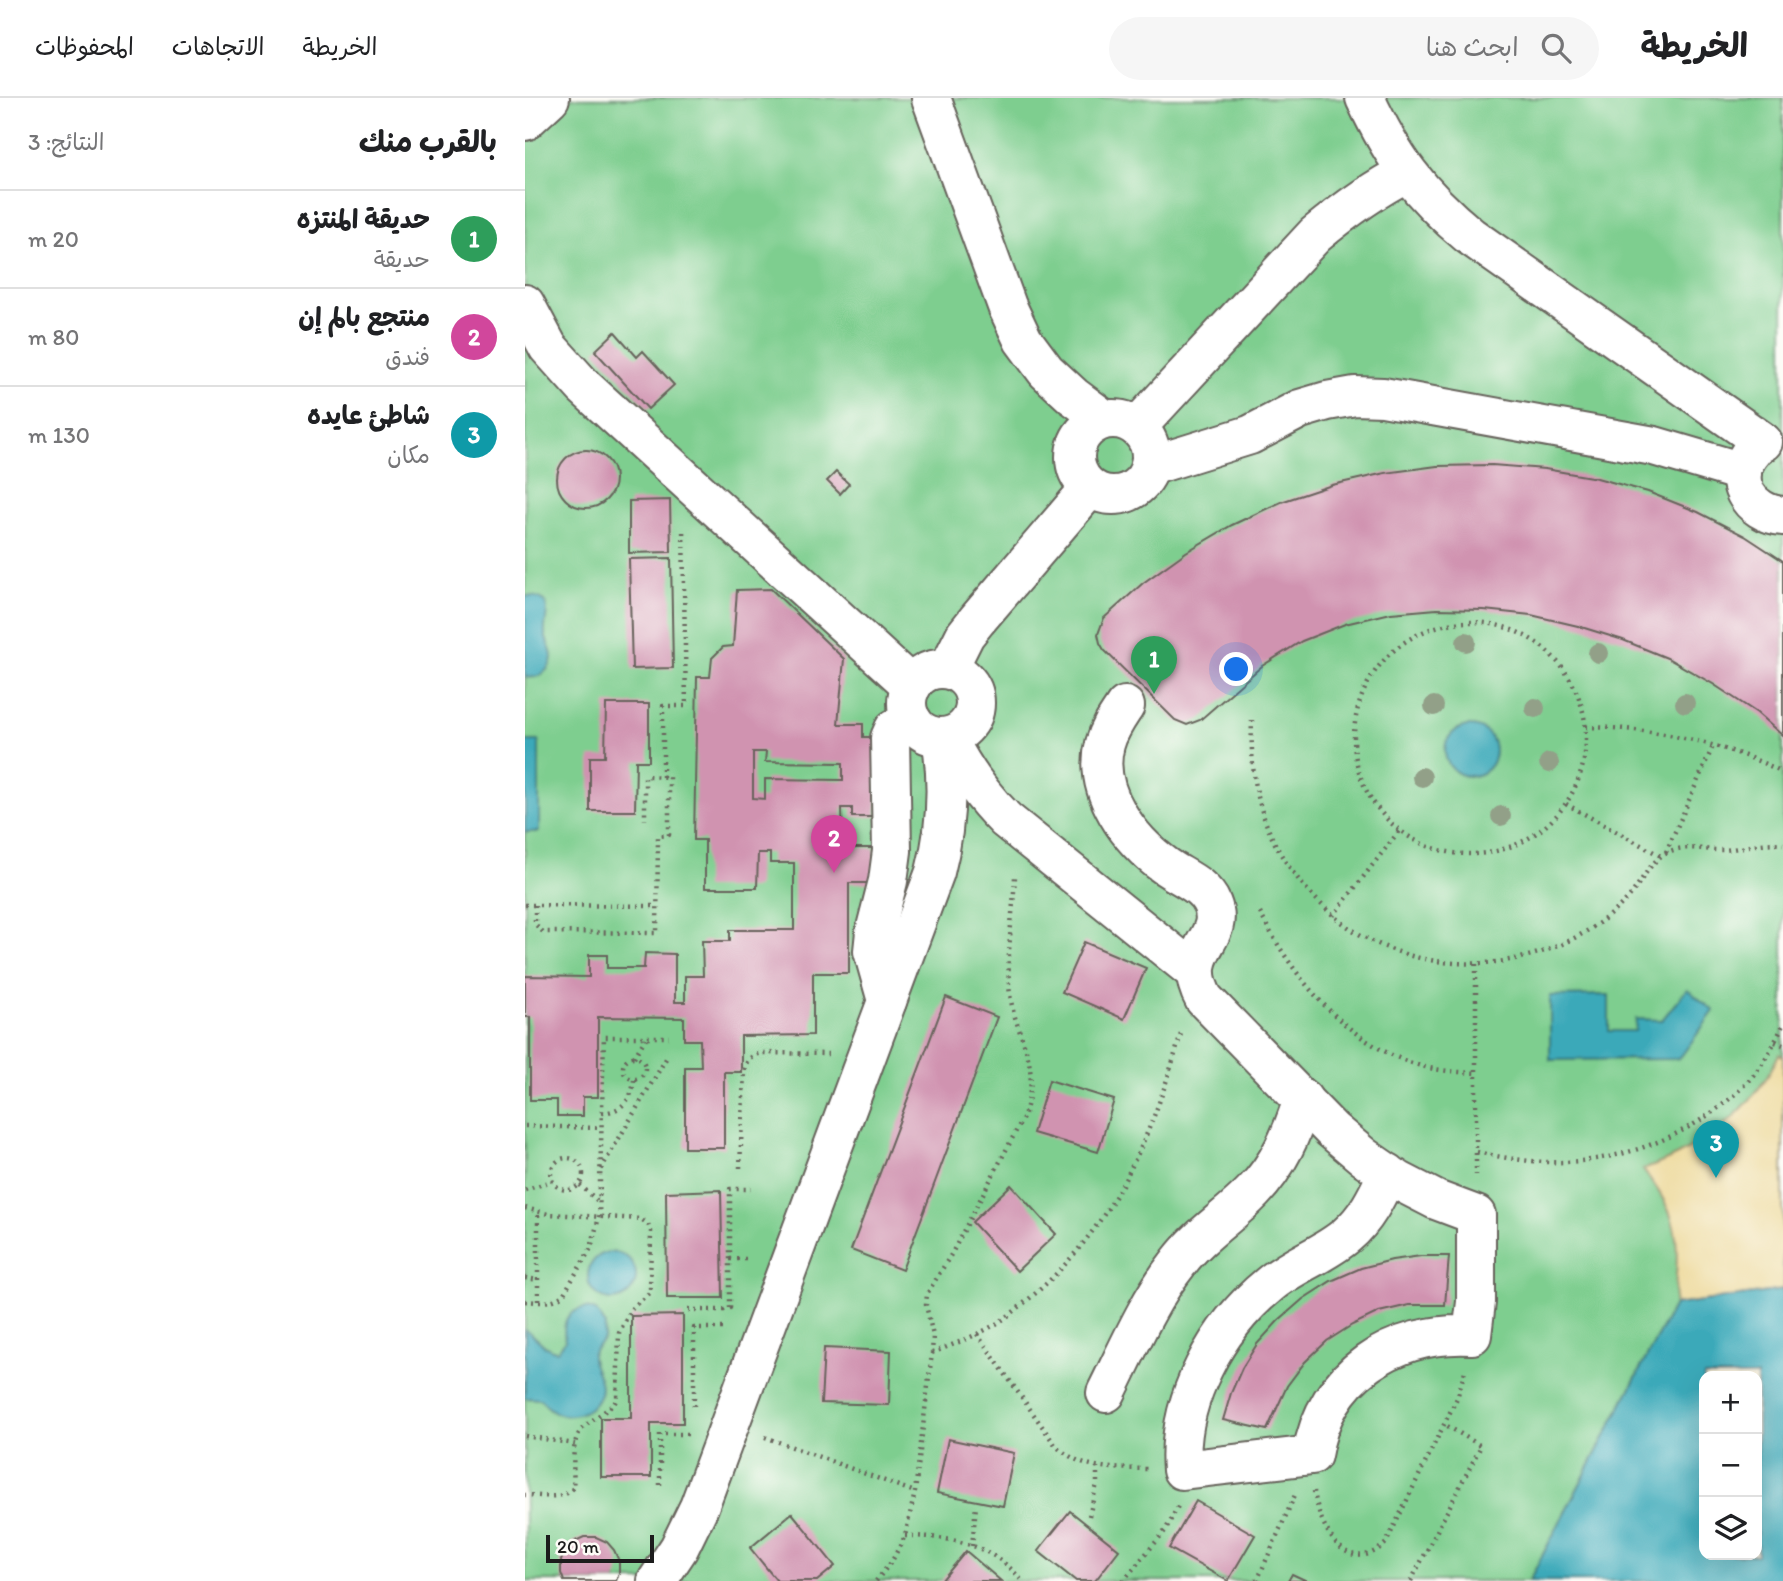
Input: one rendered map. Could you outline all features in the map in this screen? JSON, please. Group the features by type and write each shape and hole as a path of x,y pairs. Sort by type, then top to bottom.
{"lane":[{"path":"525,121 550,98"},
{"path":"931,98 1007,306 1023,340 1045,371 1073,396 1121,423 1146,438 1151,452 1150,466 1143,480 1133,489 1119,495 1104,495 1090,488 1080,478 1074,464 1080,435 1091,424 1121,423 1315,235 1378,187 1406,173"},
{"path":"1365,98 1380,131 1406,173 1437,210 1763,451"},
{"path":"525,304 548,347 584,387 928,720 979,792 1019,831 1195,972"},
{"path":"1150,466 1251,435 1300,409 1355,396 1383,397 1666,449 1763,451"},
{"path":"1763,451 1743,486 1748,499 1758,509 1770,515 1783,516"},
{"path":"947,669 971,628 1090,488"},
{"path":"657,1581 679,1548 699,1507 935,872 942,846 947,791 928,720 927,672 947,669 967,681 973,692 973,715 967,725 958,733 928,720 894,729 890,738 892,851 873,951 887,1000"},
{"path":"1125,706 1112,724 1104,746 1106,789 1129,831 1146,850 1166,866 1198,885 1211,904 1215,926 1196,959 1195,972 1197,986 1204,999 1332,1130 1388,1173 1436,1200 1476,1215 1476,1302 1472,1335 1430,1336 1406,1342 1362,1367 1344,1384 1326,1410 1315,1439 1313,1455 1182,1470 1183,1431 1194,1392 1217,1344 1251,1301 1270,1283 1347,1235 1375,1200 1388,1173"},
{"path":"1106,1393 1162,1284 1201,1236 1252,1193 1275,1165 1292,1133 1303,1099"}],"path":[{"path":"663,777 663,706 686,706 682,517"},
{"path":"1479,622 1505,627 1530,638 1552,655 1569,676 1580,701 1586,727 1585,754 1578,780 1566,804 1548,825 1526,841 1501,851 1475,855 1448,853 1422,845 1399,831 1380,811 1365,788 1356,763 1354,736 1357,709 1367,684 1383,661 1403,643 1426,630 1452,623 1479,622"},
{"path":"1252,720 1251,757 1256,793 1267,828 1284,861 1306,890 1333,916 1358,933 1405,954 1445,963 1476,964 1517,959 1557,947 1594,927 1626,900 1663,854 1714,744"},
{"path":"1586,727 1624,728 1714,744 1783,772"},
{"path":"534,905 535,924 543,932 657,933 658,836 669,835 669,777 645,776 645,820"},
{"path":"1566,804 1663,854 1675,849 1723,850 1771,842 1783,844"},
{"path":"876,1581 892,1561 905,1536 915,1492 932,1353 933,1336 926,1305 927,1294 952,1254 1024,1116 1030,1097 1032,1076 1029,1055 1016,1020 1009,985 1019,831"},
{"path":"1333,916 1399,831"},
{"path":"525,905 658,905"},
{"path":"1259,913 1293,970 1326,1007 1368,1041 1418,1066 1447,1072 1476,1073"},
{"path":"1476,964 1476,1215"},
{"path":"932,1353 977,1334 1012,1313 1056,1275 1082,1247 1105,1216 1130,1169 1165,1084 1184,1022 1195,972"},
{"path":"1476,1152 1547,1162 1589,1160 1630,1152 1665,1138 1698,1121 1729,1099 1749,1080 1775,1042 1783,1025"},
{"path":"525,1301 556,1300 563,1295 591,1248 600,1203 604,1037 669,1037"},
{"path":"634,1057 646,1037"},
{"path":"1775,1042 1783,1045"},
{"path":"740,1168 744,1072 750,1058 764,1053 866,1055"},
{"path":"634,1057 641,1059 645,1072 634,1080 622,1072 627,1059 634,1057"},
{"path":"601,1169 667,1057"},
{"path":"602,1112 611,1112 625,1104 633,1089 634,1080"},
{"path":"525,1126 602,1128"},
{"path":"566,1157 574,1158 584,1170 580,1185 569,1191 562,1190 552,1181 552,1166 566,1157"},
{"path":"525,1190 552,1181"},
{"path":"580,1185 600,1203"},
{"path":"688,1310 730,1308 730,1189 751,1189"},
{"path":"525,1208 538,1213 641,1219 651,1231 652,1282 650,1292 632,1308 619,1333 617,1399 584,1427 575,1444 574,1483 571,1492 562,1496 525,1495"},
{"path":"538,1213 538,1301"},
{"path":"525,1278 538,1280"},
{"path":"694,1407 694,1328 765,1328"},
{"path":"977,1334 1056,1446 1074,1460 1097,1467 1182,1470 1183,1487 1173,1517 1123,1581"},
{"path":"1313,1455 1315,1498 1331,1537 1341,1549 1352,1555 1365,1556 1376,1552 1386,1543 1457,1398 1472,1335"},
{"path":"1411,1581 1481,1446 1444,1424"},
{"path":"660,1485 660,1434 694,1434"},
{"path":"525,1436 575,1444"},
{"path":"762,1436 915,1492"},
{"path":"1257,1581 1313,1455"},
{"path":"1089,1516 1097,1484 1097,1467"},
{"path":"972,1546 976,1506"},
{"path":"905,1536 949,1539 990,1552 1022,1581"}],"green space":[{"path":"525,98 1783,98 1783,1290 1674,1305 1529,1581 525,1581"}],"sand":[{"path":"1779,1054 1783,1056 1783,1290 1674,1305 1677,1249 1672,1219 1666,1204 1643,1170 1685,1151 1723,1126 1755,1094"}],"water":[{"path":"525,597 537,597 546,604 545,634 552,656 547,670 530,678 525,677"},
{"path":"1470,726 1488,733 1495,751 1488,769 1470,776 1452,769 1445,751 1452,733"},
{"path":"525,741 539,741 539,832 525,832"},
{"path":"1687,989 1714,1011 1679,1059 1550,1060 1550,996 1609,995 1609,1031 1635,1031 1636,1019 1662,1020"},
{"path":"612,1252 629,1259 636,1276 629,1293 612,1300 595,1293 588,1276 595,1259"},
{"path":"1783,1290 1783,1581 1529,1581 1674,1305"},
{"path":"587,1308 596,1311 605,1324 604,1339 592,1354 601,1383 600,1394 588,1409 576,1415 562,1415 540,1399 525,1398 525,1330 548,1348 557,1351 565,1341 564,1328 567,1318 574,1311"}],"building":[{"path":"615,332 637,357 643,351 674,385 648,409 595,351"},
{"path":"586,450 597,452 610,463 615,479 613,490 602,503 586,508 575,506 562,495 557,479 559,468 570,455"},
{"path":"1492,465 1545,469 1597,478 1648,492 1698,512 1745,536 1783,561 1783,736 1757,713 1667,658 1623,640 1531,615 1437,609 1391,613 1345,624 1302,641 1262,666 1200,720 1187,725 1175,720 1100,643 1098,634 1104,618 1143,583 1186,552 1232,525 1281,502 1332,485 1385,473 1437,466"},
{"path":"836,472 849,484 840,494 827,481"},
{"path":"670,500 671,552 629,553 629,501"},
{"path":"671,558 673,668 632,669 629,559"},
{"path":"771,589 844,659 838,724 863,724 863,737 880,737 876,817 852,817 852,808 842,808 843,842 851,842 852,848 875,848 874,883 849,883 849,973 813,973 813,1035 741,1036 741,1072 724,1072 724,1148 685,1148 685,1067 701,1067 700,1040 684,1040 684,1018 598,1017 598,1097 583,1097 583,1116 557,1116 557,1100 530,1100 530,1017 525,1017 525,976 589,977 589,955 607,955 607,968 644,968 645,953 675,954 675,1002 685,1002 685,976 703,976 702,941 730,941 730,930 794,930 794,863 770,863 770,853 758,853 757,888 705,888 705,840 694,840 697,677 710,677 712,658 723,647 733,646 737,590","holes":["753,752 766,752 765,762 843,763 843,780 765,779 765,799 753,798"]},
{"path":"606,704 649,704 649,761 636,761 635,811 590,811 590,757 605,757"},
{"path":"1084,942 1146,968 1124,1019 1062,992"},
{"path":"946,997 997,1017 902,1270 851,1250"},
{"path":"1049,1080 1114,1100 1098,1152 1033,1133"},
{"path":"1011,1185 1056,1234 1017,1271 972,1222"},
{"path":"721,1190 723,1298 667,1298 666,1192"},
{"path":"1421,1256 1449,1256 1445,1305 1409,1305 1379,1312 1327,1341 1305,1362 1287,1386 1267,1430 1223,1420 1242,1368 1257,1344 1303,1299 1331,1281 1361,1268"},
{"path":"683,1315 683,1423 651,1423 651,1477 601,1477 601,1418 631,1418 631,1316"},
{"path":"824,1348 891,1351 889,1405 821,1403"},
{"path":"948,1439 1014,1453 1003,1506 937,1493"},
{"path":"1196,1501 1255,1535 1228,1581 1169,1548"},
{"path":"1070,1511 1119,1550 1095,1581 1076,1581 1038,1551"},
{"path":"792,1513 835,1566 817,1581 777,1581 750,1548"},
{"path":"584,1537 596,1537 607,1542 614,1550 619,1561 616,1581 564,1581 561,1561 565,1550"},
{"path":"966,1551 1001,1581 941,1581"},
{"path":"1292,1574 1307,1581 1288,1581"}],"place":[{"name":"حديقة المنتزه","path":"1154,694"},
{"name":"منتجع بالم إن","path":"834,873"},
{"name":"شاطئ عايده","path":"1716,1178"}]}
